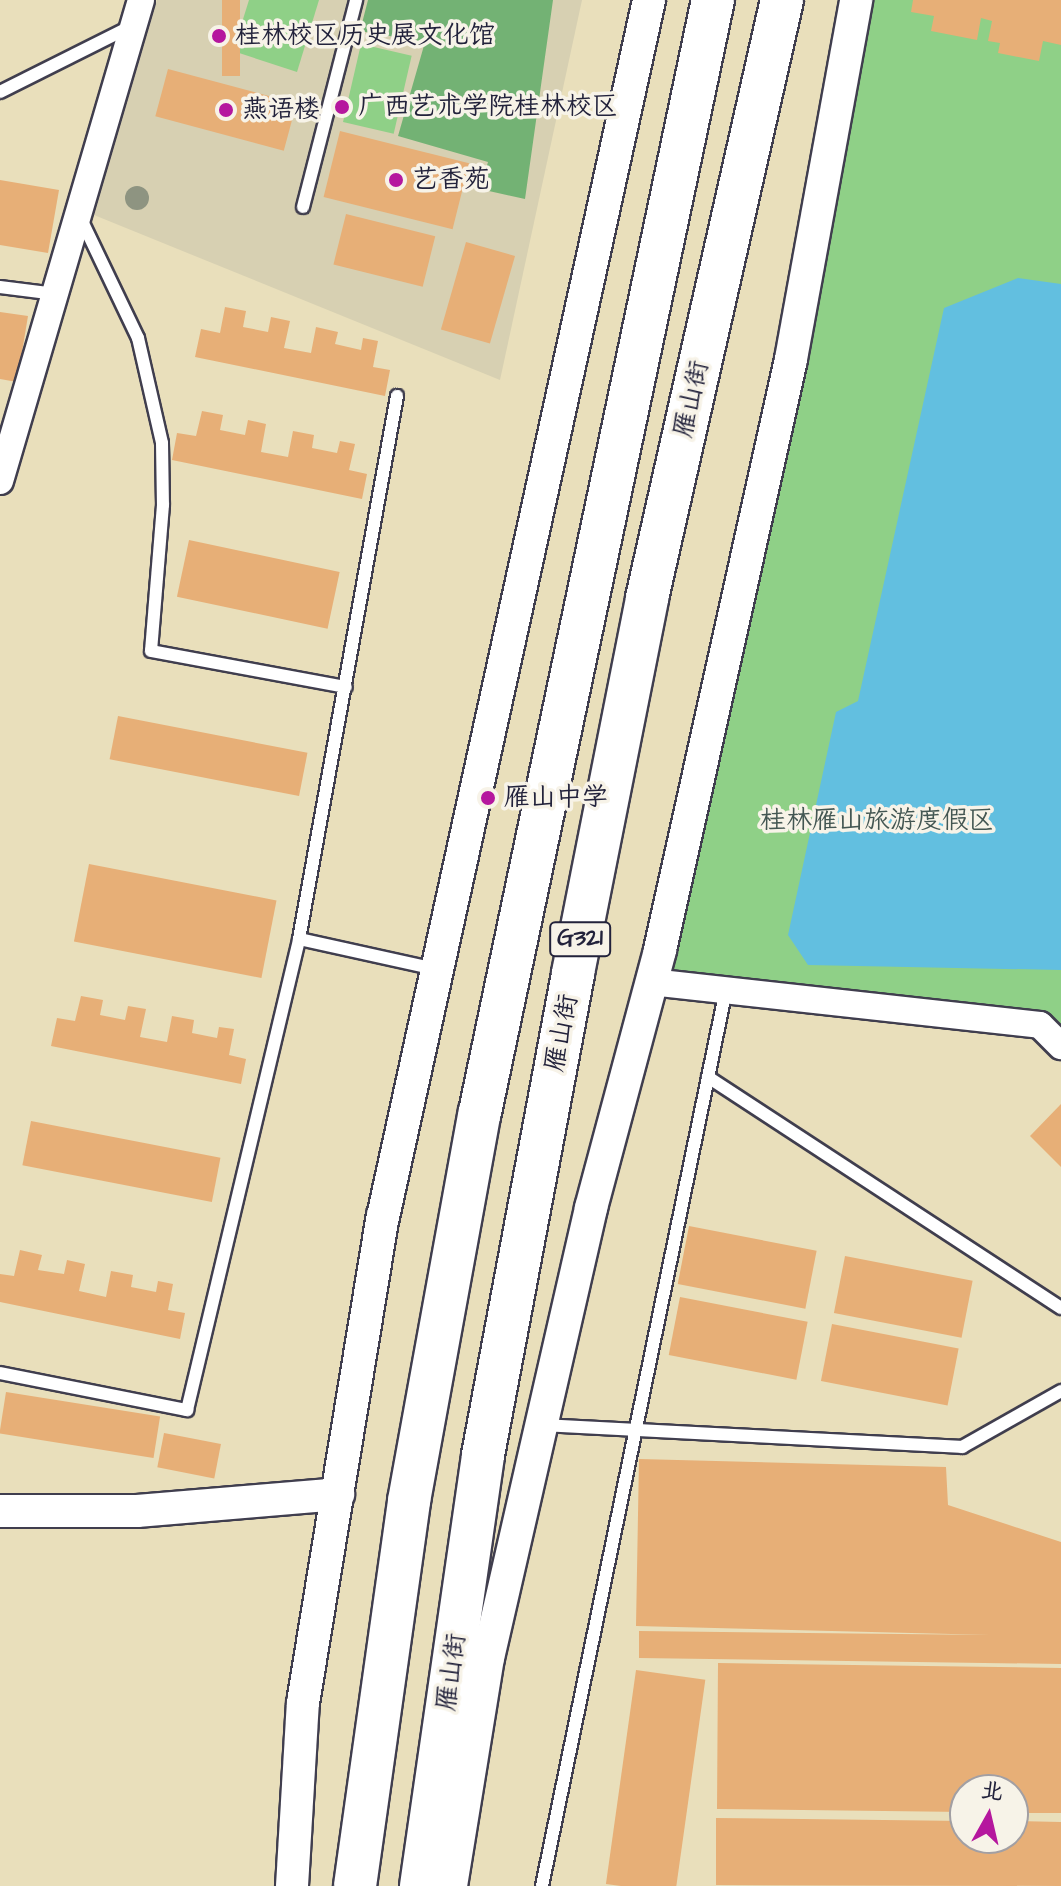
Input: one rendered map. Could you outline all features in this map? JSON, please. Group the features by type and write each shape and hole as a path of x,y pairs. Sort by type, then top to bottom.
{"highway":[{"name":"G321","path":"355,1886 409,1501 477,1127 713,0"},
{"name":"雁山街","path":"421,1886 483,1455 570,989 647,598 782,0"}],"street":[{"path":"292,1886 303,1703 383,1217 649,0"},
{"path":"451,1886 488,1658 591,1208 651,982 791,359 856,0"},
{"path":"0,481 10,411 57,294 137,13"},
{"path":"651,982 1040,1025 1061,1046"},
{"path":"0,1511 137,1511 338,1494"}],"lane":[{"path":"303,207 356,0"},
{"path":"0,92 137,13"},
{"path":"80,216 138,338 162,443 163,505 151,651 346,687"},
{"path":"0,287 57,294"},
{"path":"0,1373 187,1410 299,939 397,396"},
{"path":"299,939 436,969"},
{"path":"542,1886 726,990"},
{"path":"708,1077 1061,1308"},
{"path":"543,1425 962,1447 1061,1391"}],"shaded area":[{"name":"广西艺术学院桂林校区","path":"157,0 582,0 500,380 94,215"}],"green space":[{"path":"249,0 319,0 297,72 233,51"},
{"path":"368,0 553,0 525,199 480,189 488,162 398,136 425,42 360,31"},
{"name":"桂林雁山旅游度假区","path":"856,0 1061,0 1061,1046 1039,1025 651,982"},
{"path":"361,44 412,56 394,134 343,122"}],"water":[{"path":"1018,278 1061,284 1061,970 808,965 788,935 836,712 858,701 944,308"}],"building":[{"path":"222,0 240,0 240,76 222,76"},
{"path":"913,0 1061,0 1061,45 1043,41 1039,61 998,53 1000,43 988,41 992,21 981,18 977,40 931,31 934,16 911,12"},
{"name":"燕语楼","path":"168,69 296,103 284,151 155,116"},
{"name":"艺香苑","path":"340,131 469,163 453,229 324,197"},
{"path":"0,180 59,190 48,253 0,245"},
{"path":"346,214 435,236 423,287 333,264"},
{"path":"466,242 515,256 490,344 441,329"},
{"path":"225,307 246,311 243,327 268,332 271,317 290,321 284,348 311,353 316,327 338,332 335,344 361,350 363,338 378,341 373,367 390,370 385,396 195,357 201,329 220,333"},
{"path":"0,312 28,316 17,382 0,379"},
{"path":"202,411 223,415 220,430 245,435 248,420 266,424 261,452 288,457 293,431 314,435 312,448 337,453 340,441 355,444 349,470 367,474 362,499 172,460 177,433 196,436"},
{"path":"189,540 340,572 328,629 177,597"},
{"path":"118,716 307,753 299,796 110,759"},
{"path":"89,864 276,900 261,978 74,942"},
{"path":"81,996 103,1000 100,1015 125,1020 128,1006 146,1009 140,1037 167,1042 172,1016 194,1020 192,1033 217,1038 219,1027 234,1029 229,1055 246,1059 241,1084 51,1046 57,1018 75,1021"},
{"path":"1061,1104 1061,1167 1030,1136"},
{"path":"31,1121 220,1158 212,1202 22,1165"},
{"path":"689,1226 817,1251 805,1309 678,1284"},
{"path":"20,1250 42,1255 38,1270 64,1274 67,1260 85,1264 79,1291 106,1297 111,1271 133,1275 131,1287 156,1292 158,1281 173,1284 168,1310 185,1313 180,1339 0,1302 0,1274 14,1276"},
{"path":"845,1256 973,1281 962,1338 834,1313"},
{"path":"680,1297 808,1322 796,1380 669,1355"},
{"path":"832,1324 959,1349 948,1406 821,1381"},
{"path":"6,1392 160,1416 154,1458 0,1434"},
{"path":"164,1433 221,1444 214,1478 157,1467"},
{"path":"639,1459 946,1467 948,1505 1061,1542 1061,1664 639,1658 639,1631 991,1635 636,1626"},
{"path":"718,1663 1061,1668 1061,1813 1029,1813 1029,1774 949,1774 949,1812 717,1809"},
{"path":"636,1670 705,1680 676,1886 606,1884"},
{"path":"716,1818 949,1821 949,1854 1029,1854 1029,1821 1061,1822 1061,1886 716,1885"}],"place":[{"name":"桂林校区历史展文化馆","path":"219,36"},
{"name":"广西艺术学院桂林校区","path":"342,107"},
{"name":"燕语楼","path":"226,110"},
{"name":"艺香苑","path":"396,180"},
{"name":"雁山中学","path":"488,798"}]}
